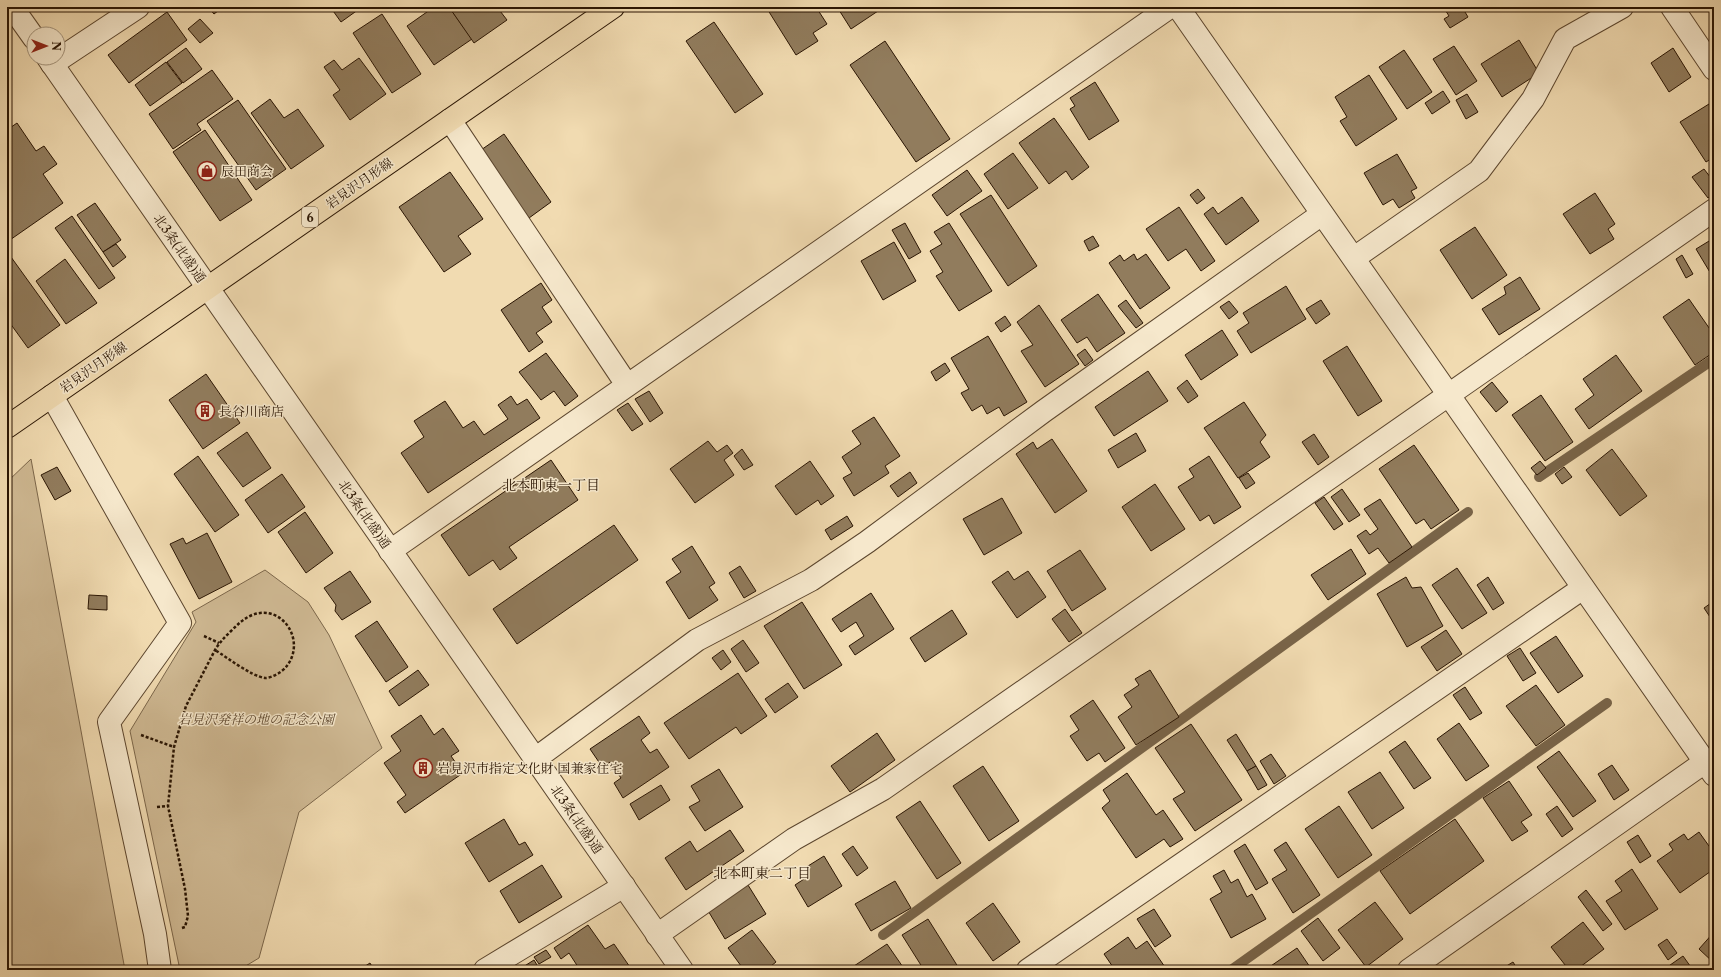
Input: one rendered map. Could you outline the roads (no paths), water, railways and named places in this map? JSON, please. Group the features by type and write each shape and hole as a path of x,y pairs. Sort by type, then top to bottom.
{"main road":[{"name":"岩見沢月形線","path":"7,427 613,7"}],"street":[{"path":"12,7 26,27"},
{"path":"66,51 138,7"},
{"path":"390,551 1170,7"},
{"path":"1178,7 1709,768 1409,970"},
{"path":"1354,258 1479,171 1533,98 1565,39 1622,7"},
{"path":"1672,7 1714,69"},
{"name":"北3条(北盛)通","path":"53,66 682,970"},
{"path":"450,120 627,385"},
{"path":"657,935 794,839 883,789 1714,210"},
{"path":"535,759 696,640 811,580 867,542 1044,411 1322,214"},
{"path":"52,396 180,623 109,722 155,934 160,970"},
{"path":"1028,970 1583,588"},
{"path":"485,970 624,886"}],"waterway":[{"path":"1539,477 1714,359"},
{"path":"883,935 1468,512"},
{"path":"1231,970 1607,703"}],"place":[{"name":"辰田商会","path":"207,171"},
{"name":"長谷川商店","path":"205,411"},
{"name":"岩見沢市指定文化財 国兼家住宅","path":"423,768"}],"district":[{"name":"北本町東一丁目","path":"551,485"},
{"name":"北本町東二丁目","path":"762,873"}],"park label":[{"name":"岩見沢発祥の地の記念公園","path":"256,719"}]}
